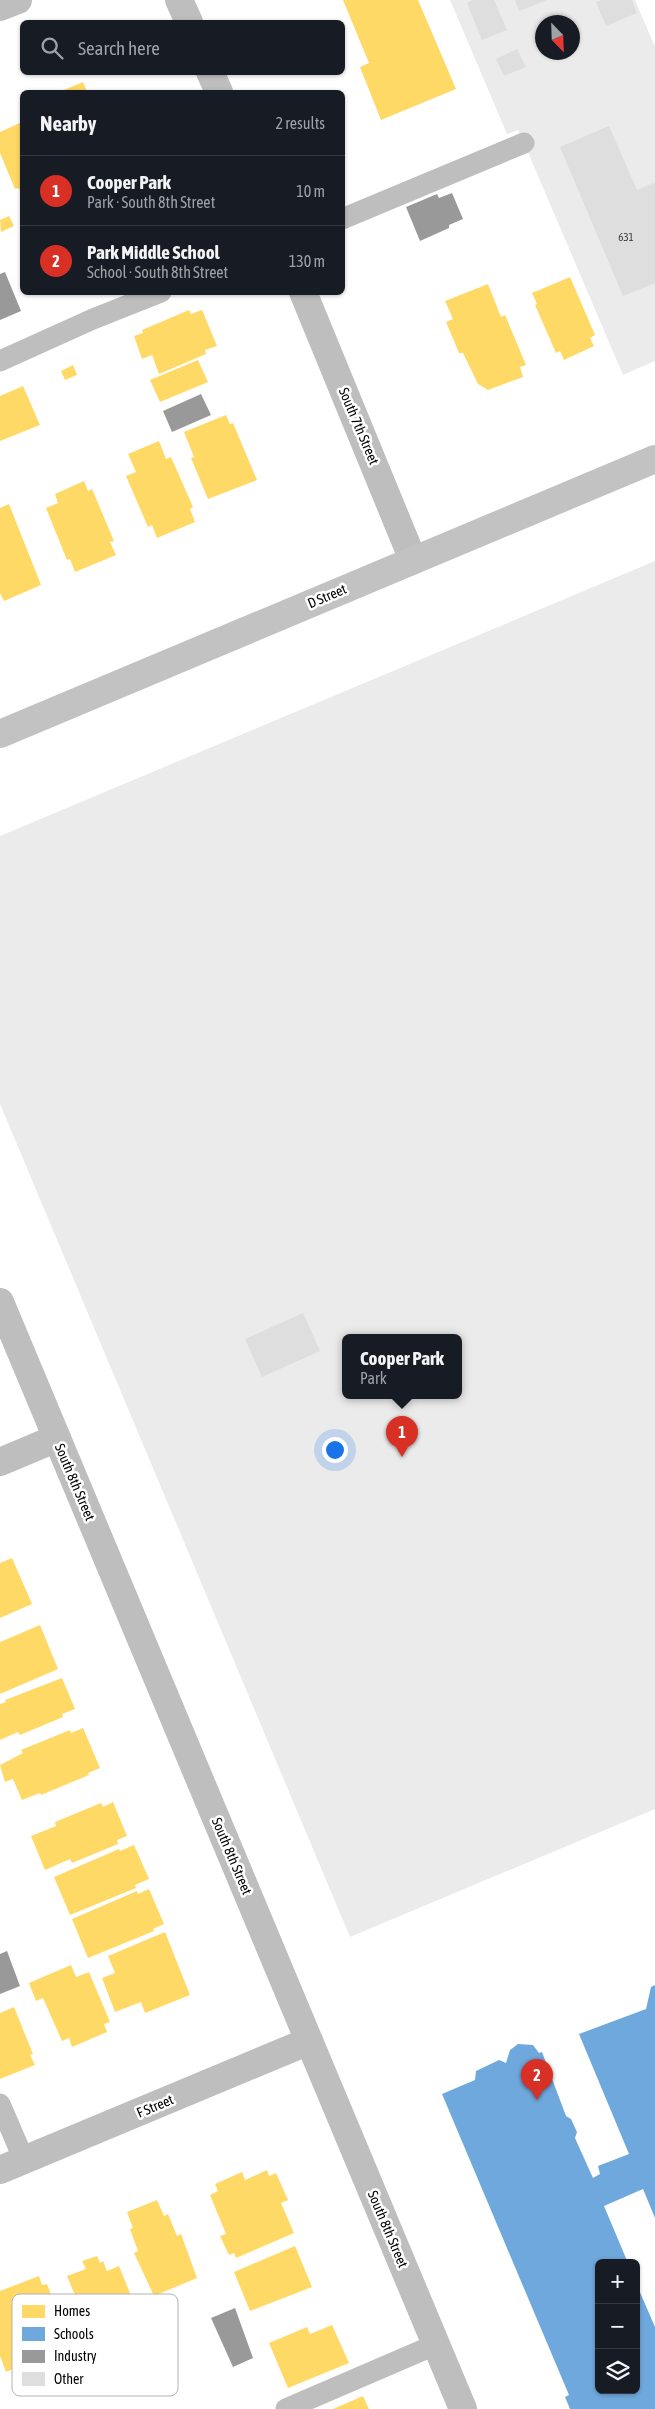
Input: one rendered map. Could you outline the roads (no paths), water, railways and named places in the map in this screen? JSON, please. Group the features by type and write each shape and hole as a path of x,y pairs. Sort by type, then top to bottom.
{"street":[{"path":"0,8 18,0"},
{"path":"179,0 188,20"},
{"path":"211,75 217,90"},
{"name":"South 7th Street","path":"305,295 413,560"},
{"name":"D Street","path":"0,734 655,459"},
{"name":"South 8th Street","path":"0,1302 463,2409"},
{"path":"0,1462 57,1438"},
{"name":"F Street","path":"12,2165 309,2041"}],"lane":[{"path":"345,218 524,143"},
{"path":"0,361 93,319 153,295"},
{"path":"0,2104 12,2165"},
{"path":"286,2409 436,2344"}],"place":[{"name":"Cooper Park","path":"402,1457"},
{"name":"Park Middle School","path":"537,2100"}]}
